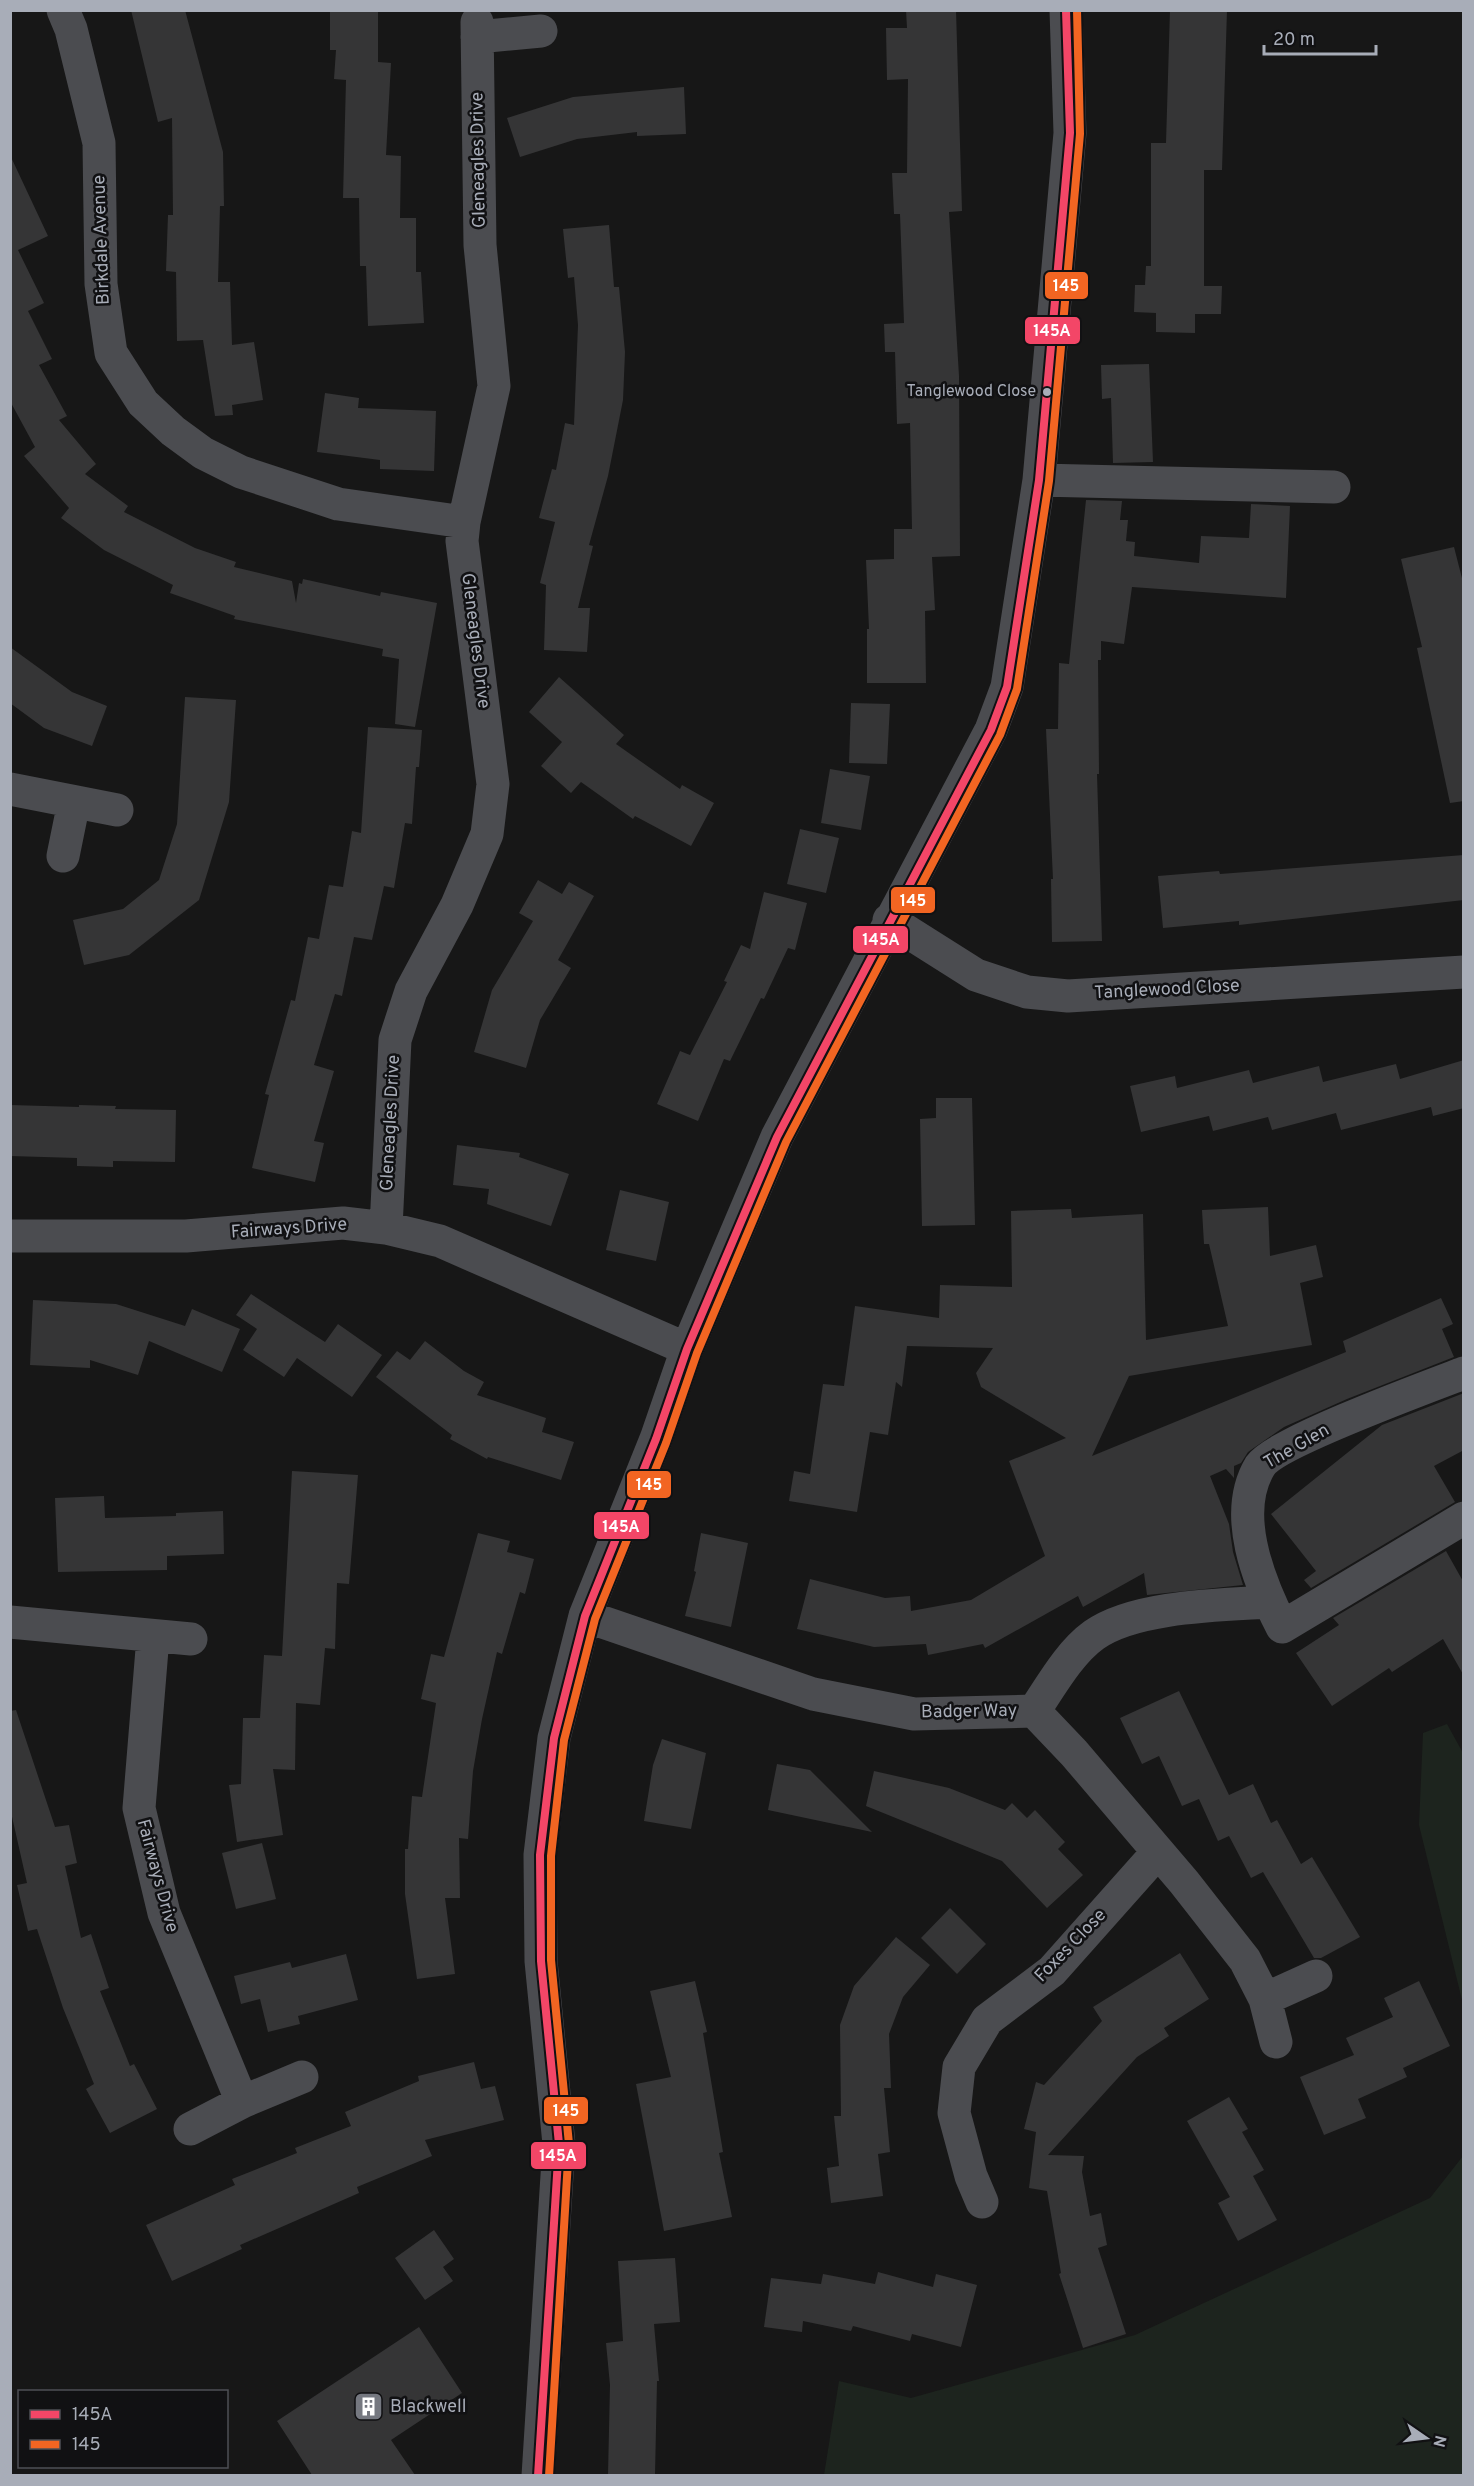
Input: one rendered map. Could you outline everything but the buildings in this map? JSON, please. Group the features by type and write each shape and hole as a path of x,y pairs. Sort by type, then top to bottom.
{"street":[{"name":"Birkdale Avenue","path":"63,10 72,29 99,143 101,284 111,353 143,403 173,431 203,453 242,472 338,504 464,522"},
{"path":"538,2475 559,2144 541,1961 540,1855 554,1738 585,1616 656,1439 687,1349 777,1137 991,730 1007,687 1039,480 1070,133 1066,10"},
{"name":"Gleneagles Drive","path":"386,1228 395,1040 411,991 457,905 487,834 493,784 462,541 464,522 494,386 480,245 477,30 542,31"},
{"path":"1039,480 1334,487"},
{"path":"10,789 117,810"},
{"path":"63,856 74,802"},
{"name":"Tanglewood Close","path":"889,921 976,975 1027,992 1068,996 1321,983 1464,972"},
{"name":"Fairways Drive","path":"10,1236 186,1236 343,1223 386,1228 440,1241 687,1349"},
{"name":"The Glen","path":"1464,1374 1308,1437 1262,1464 1249,1492 1250,1537 1269,1602 1282,1627 1464,1518"},
{"path":"1034,1711 1064,1667 1094,1635 1134,1618 1196,1606 1269,1602"},
{"name":"Badger Way","path":"585,1616 813,1694 914,1714 1034,1711 1074,1753 1184,1882 1245,1960 1265,1999 1276,2042"},
{"path":"10,1622 191,1639"},
{"name":"Fairways Drive","path":"153,1637 139,1809 164,1913 242,2102"},
{"name":"Foxes Close","path":"982,2202 971,2176 954,2113 959,2067 987,2020 1052,1971 1157,1853"},
{"path":"1265,1999 1316,1976"},
{"path":"190,2129 242,2102 302,2077"}],"shaded area":[{"path":"1447,1724 1463,1753 1463,2004 1419,1825 1423,1733"},
{"path":"1463,2156 1463,2475 824,2475 839,2381 911,2398 1135,2335 1430,2198"}],"transit line":[{"name":"145A","path":"538,2476 559,2144 541,1961 540,1855 554,1738 585,1616 656,1439 687,1349 777,1137 991,730 1007,687 1039,480 1070,133 1066,10"},
{"name":"145","path":"549,2476 569,2144 551,1960 551,1856 564,1740 595,1619 666,1443 697,1353 786,1142 1000,735 1017,689 1049,481 1080,134 1077,10"}],"place":[{"name":"Tanglewood Close","path":"1047,392"},
{"name":"Blackwell","path":"369,2407"}]}
